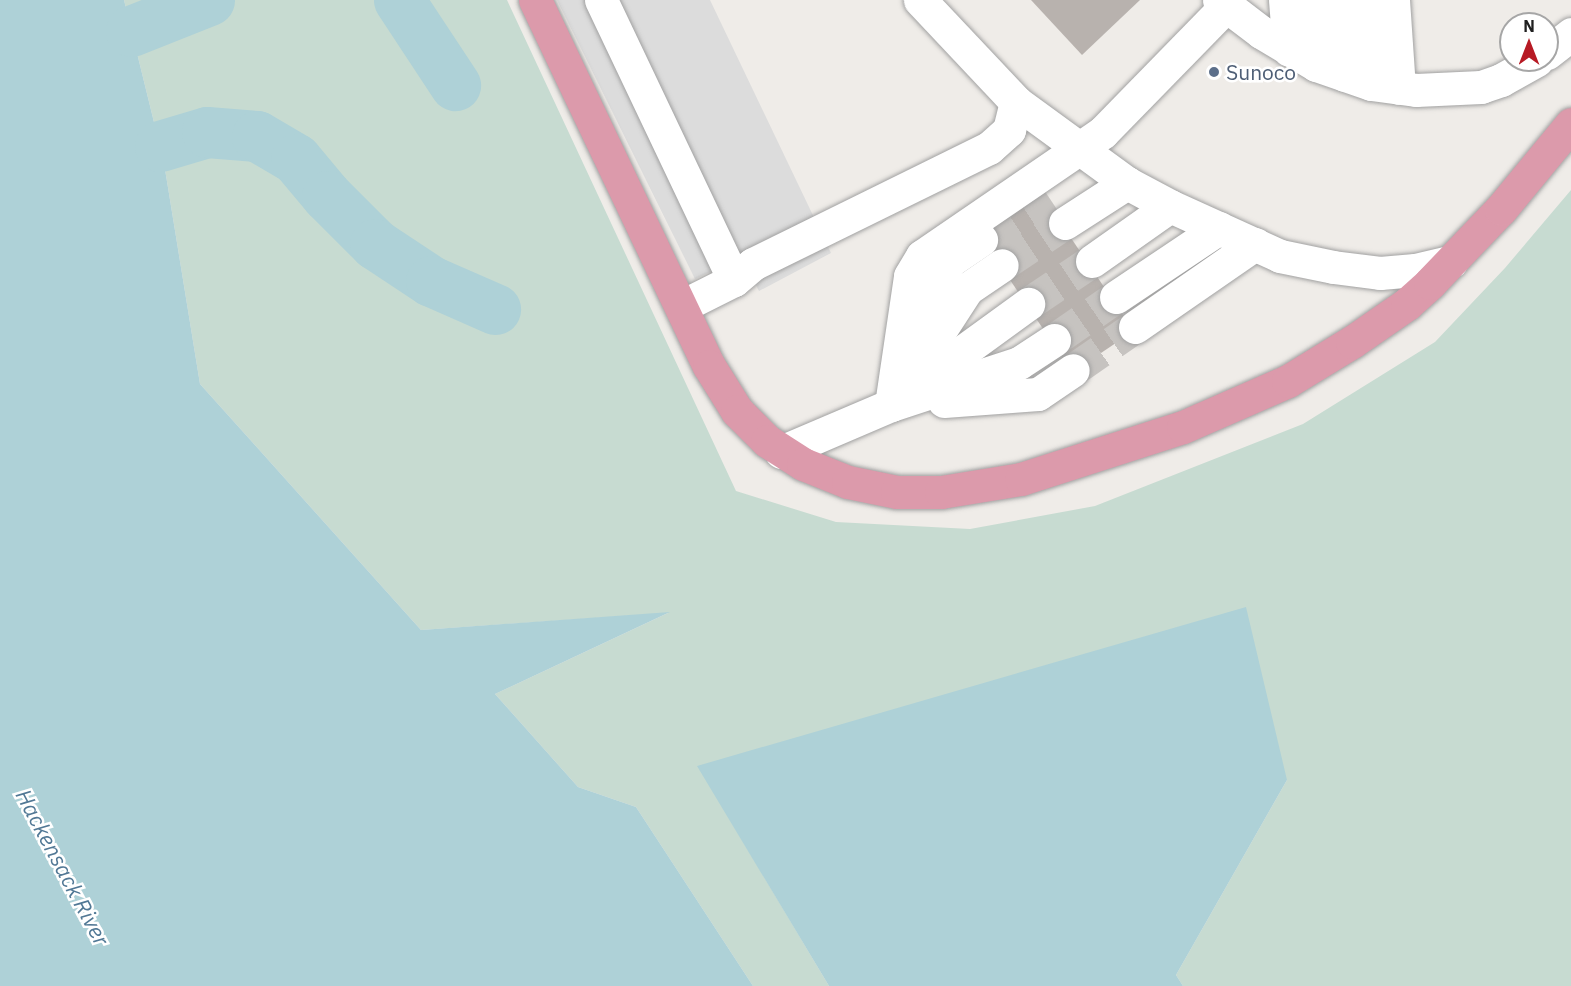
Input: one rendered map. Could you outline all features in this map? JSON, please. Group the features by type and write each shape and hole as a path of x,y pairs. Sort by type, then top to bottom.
{"highway":[{"path":"535,0 709,366 737,411 751,427 781,452 824,474 897,492 941,492 1021,479 1183,427 1288,381 1352,342 1407,304 1501,209 1571,124"}],"lane":[{"path":"601,0 734,280"},
{"path":"920,0 1016,102 1127,183 1170,206 1267,250 1380,273 1451,262"},
{"path":"1285,0 1344,72"},
{"path":"1311,0 1344,72"},
{"path":"1338,0 1344,72"},
{"path":"1344,72 1364,0"},
{"path":"1344,72 1393,0"},
{"path":"1048,196 1089,156 1123,113 1241,10 1344,72 1441,91 1481,87 1515,72"},
{"path":"1559,44 1571,34"},
{"path":"682,306 734,280 753,264 989,148 1009,130 1016,102"},
{"path":"891,405 910,276 922,256 1089,156"},
{"path":"1065,223 1127,183"},
{"path":"1092,261 1170,206"},
{"path":"1116,297 1219,228"},
{"path":"891,405 948,262 985,238"},
{"path":"1135,327 1267,250"},
{"path":"891,405 967,289 1002,265"},
{"path":"891,405 993,327 1028,304"},
{"path":"781,452 891,405 1019,363 1054,340"},
{"path":"891,405 1038,394 1073,370"}],"green space":[{"path":"124,0 507,0 736,491 836,522 970,529 1095,506 1303,424 1435,342 1505,268 1571,190 1571,986 1183,986 1176,975 1287,780 698,766 829,986 753,986 636,807 578,787 495,694 668,613 421,630 200,384 164,163"}],"shaded area":[{"path":"557,0 710,0 831,253 759,291 741,257 695,279"}],"water":[{"name":"Hackensack River","path":"0,0 124,0 164,163 200,384 421,630 670,612 495,694 578,787 636,807 753,986 0,986"},
{"path":"1246,607 1287,780 1176,975 1183,986 829,986 697,766"}],"building":[{"path":"1031,0 1140,0 1082,55"},
{"path":"1042,195 1134,331 1072,372 981,236"}],"waterway":[{"path":"131,31 209,0"},
{"path":"399,0 455,85"},
{"path":"160,146 207,132 257,136 296,159 327,196 375,244 431,281 495,309"}],"tunnel":[{"path":"985,238 1048,196"},
{"path":"1002,265 1065,223"},
{"path":"1028,304 1092,261"},
{"path":"1054,340 1116,297"},
{"path":"1073,370 1135,327"}],"place":[{"name":"Sunoco","path":"1214,72"}]}
